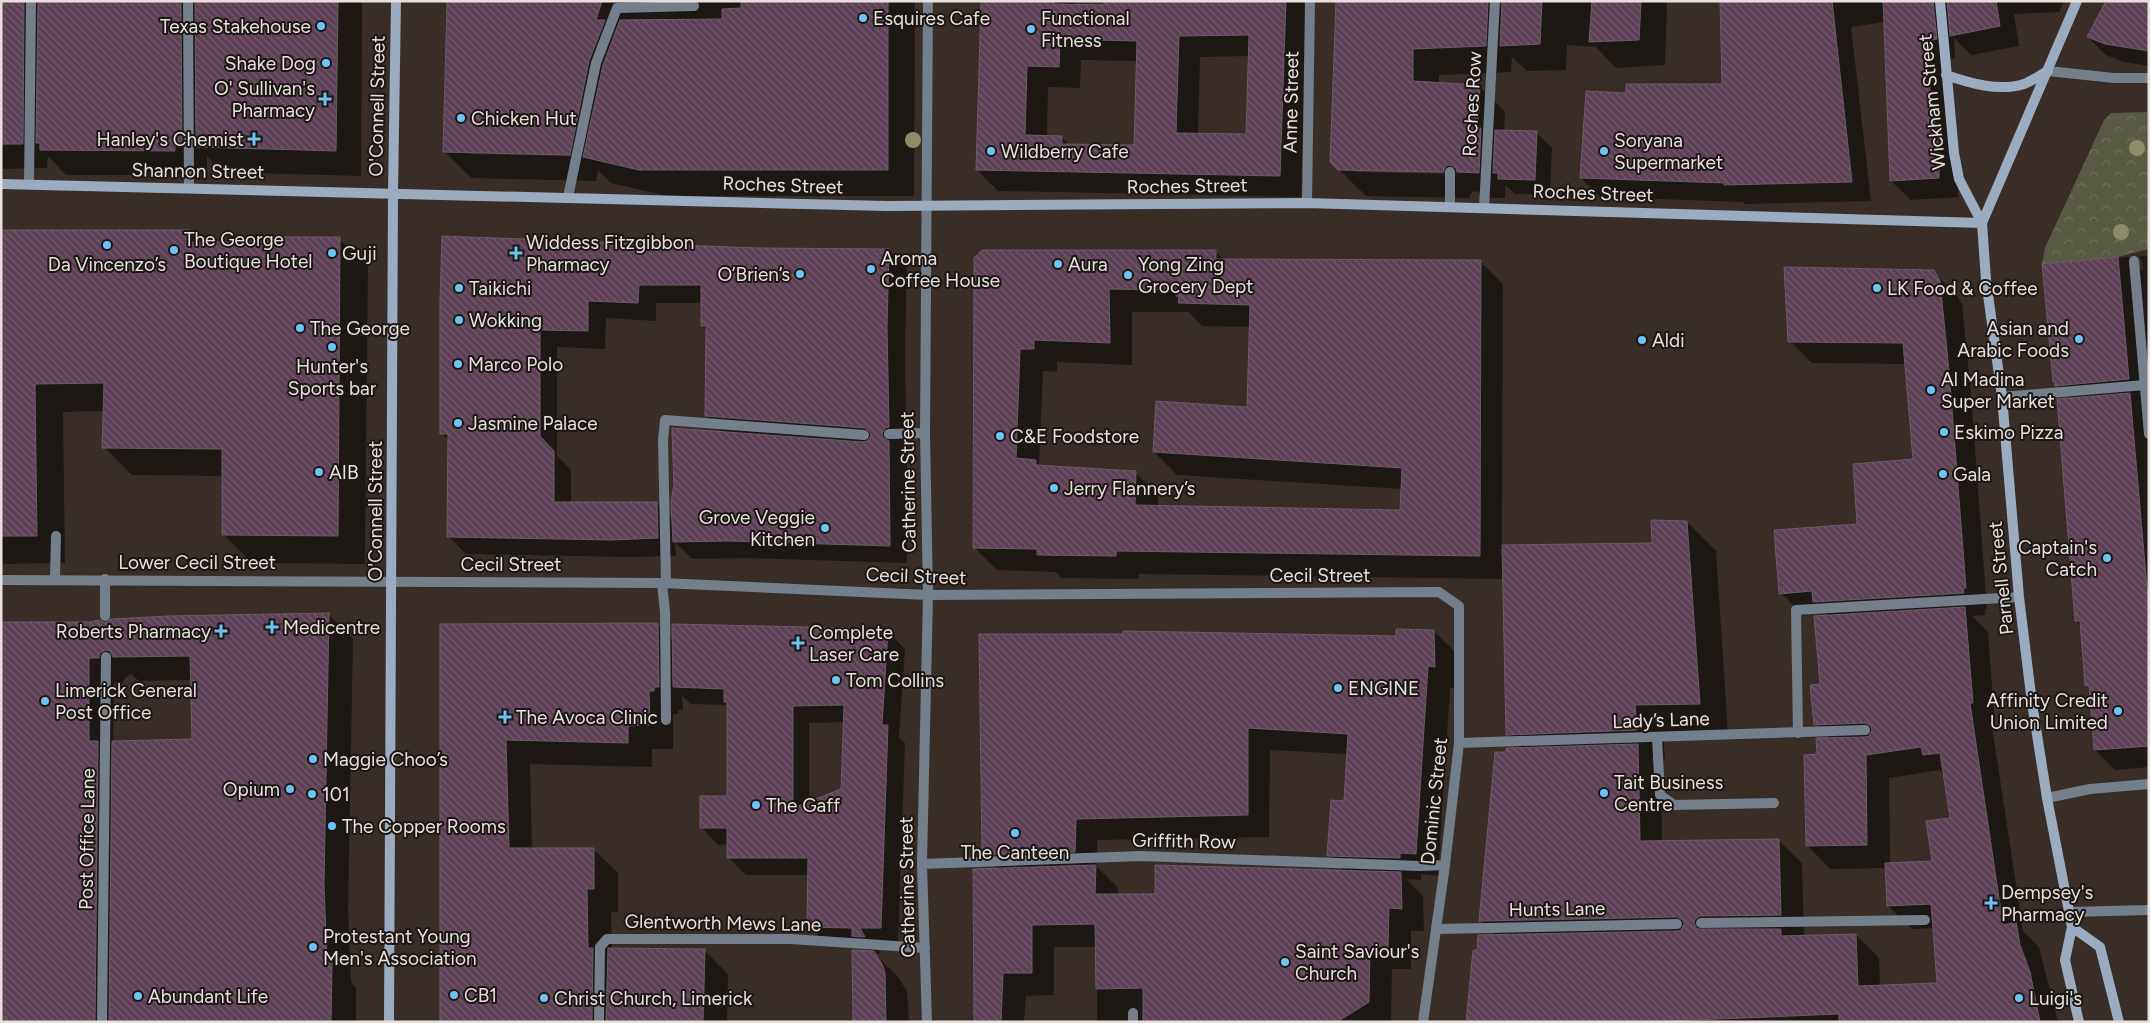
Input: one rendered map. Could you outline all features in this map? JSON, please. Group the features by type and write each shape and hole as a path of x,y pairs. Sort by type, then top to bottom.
{"main road":[{"name":"O'Connell Street","path":"389,1022 393,192 396,1"},
{"name":"Wickham Street","path":"1940,1 1954,153 1959,178 1982,223"},
{"path":"1982,223 2077,1"},
{"path":"1946,75 1966,82 2013,87 2026,83 2048,71"},
{"name":"Shannon Street","path":"1,184 393,192"},
{"name":"Roches Street","path":"393,192 926,206 1307,203 1982,223"},
{"name":"Parnell Street","path":"1982,223 1986,280 2002,397 2019,597 2046,798 2072,927 2065,960 2079,1022"},
{"path":"2072,927 2100,947 2119,1022"}],"street":[{"path":"29,184 31,1"},
{"path":"188,1 188,188"},
{"name":"Catherine Street","path":"927,1022 922,864 928,595 925,433 928,1"},
{"name":"Anne Street","path":"1307,203 1310,1"},
{"name":"Roches Row","path":"1484,208 1495,1"},
{"path":"568,197 596,63 617,8 694,6"},
{"path":"2048,71 2114,78 2149,78"},
{"path":"1450,172 1450,207"},
{"path":"2134,261 2149,434"},
{"path":"2002,397 2145,385"},
{"path":"666,720 663,440 665,420 864,435"},
{"path":"889,434 925,433"},
{"path":"55,579 56,536"},
{"path":"105,579 105,616"},
{"name":"Lower Cecil Street","path":"1,580 392,581"},
{"name":"Cecil Street","path":"392,581 664,583 928,595 1439,592"},
{"name":"Dominic Street","path":"1422,1022 1445,865 1459,743 1459,606 1439,592"},
{"path":"1798,733 1796,610 2019,597"},
{"name":"Post Office Lane","path":"102,1022 106,657"},
{"name":"Lady’s Lane","path":"1459,743 1864,730"},
{"path":"1657,738 1660,795 1674,805 1774,803"},
{"path":"2046,798 2090,789 2149,784"},
{"name":"Griffith Row","path":"922,864 1141,856 1420,866 1445,865"},
{"path":"2069,912 2149,910"},
{"path":"1701,923 1925,920"},
{"name":"Hunts Lane","path":"1436,929 1677,924"},
{"name":"Glentworth Mews Lane","path":"599,1022 600,947 607,939 791,939 925,948"}],"green space":[{"path":"2147,112 2148,249 2118,257 2042,264 2045,248 2104,120 2111,113"}],"building":[{"path":"1,1 24,1 23,144 1,144"},
{"path":"38,1 181,1 182,147 175,146 175,151 40,150 40,143 36,143"},
{"path":"195,1 338,1 336,151 196,147"},
{"path":"447,1 602,1 596,20 605,20 589,61 570,155 443,152"},
{"path":"741,1 888,1 888,170 639,170 583,157 603,65 620,20 722,19 722,9 741,8"},
{"path":"981,1 1054,1 1054,4 1104,5 1104,1 1286,1 1280,176 976,170","holes":["1249,35 1246,134 1176,133 1179,36","1060,39 1137,41 1134,145 1062,144 1062,136 1025,135 1027,66 1059,67"]},
{"path":"1336,1 1488,1 1486,46 1413,49 1413,81 1480,85 1478,128 1481,128 1479,173 1457,172 1456,168 1450,165 1446,166 1443,172 1338,170 1330,162"},
{"path":"1502,1 1542,1 1540,44 1500,46"},
{"path":"1592,1 1641,1 1639,40 1589,42"},
{"path":"1720,1 1832,1 1852,182 1724,185 1724,183 1580,178 1586,91 1626,93 1626,84 1722,84"},
{"path":"1883,1 1933,1 1937,39 1923,42 1939,150 1939,178 1890,181"},
{"path":"1947,1 1996,1 2000,26 1950,36"},
{"path":"2106,1 2149,1 2149,51 2105,44 2087,37"},
{"path":"1495,130 1537,131 1535,180 1498,179 1498,173 1493,173"},
{"path":"1,230 190,230 190,242 261,242 262,237 340,237 338,536 222,535 222,449 102,448 104,383 35,384 37,536 1,536"},
{"path":"442,236 758,248 889,249 887,327 889,427 885,428 882,434 883,438 889,441 890,546 728,541 673,542 671,503 674,489 672,428 863,442 867,441 871,436 870,432 865,428 705,416 706,326 701,326 701,285 639,285 638,303 588,301 588,331 540,330 540,436 554,451 554,502 657,502 658,538 612,540 447,537 448,434 440,434"},
{"path":"982,250 1216,250 1216,259 1481,260 1480,556 1116,551 1116,556 1037,555 1037,549 973,548 974,258","holes":["1109,289 1176,290 1176,296 1179,296 1178,303 1250,305 1247,407 1156,401 1153,452 1402,468 1400,510 1135,505 1136,471 1036,465 1036,460 1016,458 1020,349 1034,349 1034,340 1110,343"]},
{"path":"2118,257 2129,379 2055,386 2055,382 2053,382 2042,264"},
{"path":"1784,267 1934,270 1940,281 1949,371 1966,588 1963,588 1964,593 1813,602 1812,591 1779,594 1774,530 1857,524 1853,464 1913,459 1903,343 1788,342"},
{"path":"2130,393 2149,611 2149,746 2094,750 2089,686 2085,686 2080,621 2075,621 2057,399"},
{"path":"1651,520 1687,521 1700,704 1635,705 1637,730 1506,735 1502,545 1652,543"},
{"path":"1965,607 1973,703 1970,703 2003,925 2016,922 2020,945 2030,972 2040,1022 1839,1022 1839,1014 1647,1022 1466,1022 1473,950 1477,950 1478,935 1677,931 1681,930 1684,924 1683,920 1677,917 1479,921 1495,752 1506,752 1506,748 1638,744 1640,841 1779,839 1781,915 1700,916 1695,919 1694,923 1697,929 1781,929 1781,936 1856,934 1858,986 1937,983 1931,904 1887,906 1885,863 1932,861 1926,821 1950,818 1940,753 1923,755 1921,747 1866,755 1867,845 1806,846 1804,755 1817,754 1816,738 1865,737 1869,736 1872,730 1871,726 1865,723 1814,725 1810,685 1820,684 1814,616"},
{"path":"329,613 324,885 327,962 332,962 331,1022 109,1022 112,741 192,739 190,656 113,657 110,651 106,650 100,653 99,658 89,658 89,741 98,741 95,1022 1,1022 1,622 90,622 99,620 105,623 111,619 168,616"},
{"path":"440,624 658,624 659,687 654,687 654,691 649,691 650,725 628,726 628,743 506,740 509,848 594,848 594,889 587,889 588,948 593,948 592,1022 440,1022"},
{"path":"672,624 888,630 882,725 888,725 881,928 860,928 865,937 852,936 852,928 807,927 808,858 727,858 727,828 700,828 700,796 727,796 727,702 724,702 724,689 673,687","holes":["844,705 841,789 793,808 793,706"]},
{"path":"1396,629 1434,630 1435,667 1428,666 1416,854 1400,853 1400,858 1327,856 1331,800 1344,801 1348,734 1248,728 1248,815 1076,819 1075,852 982,855 979,634 1123,634 1123,631 1396,636"},
{"path":"1096,865 1095,894 1155,894 1155,865 1401,872 1402,909 1389,908 1388,947 1370,947 1369,1002 1337,1022 1143,1022 1143,988 1096,989 1095,924 1032,925 1032,973 1003,973 1001,1022 974,1022 973,869"},
{"path":"608,948 705,949 703,1022 606,1022"},
{"path":"852,950 874,951 883,966 885,973 886,1022 853,1022"}],"place":[{"name":"Esquires Cafe","path":"863,18"},
{"name":"Texas Stakehouse","path":"321,26"},
{"name":"Functional Fitness","path":"1031,29"},
{"name":"Shake Dog","path":"326,63"},
{"name":"O' Sullivan's Pharmacy","path":"325,99"},
{"name":"Chicken Hut","path":"461,118"},
{"name":"Hanley's Chemist","path":"254,139"},
{"name":"Wildberry Cafe","path":"991,151"},
{"name":"Soryana Supermarket","path":"1604,151"},
{"name":"Da Vincenzo’s","path":"107,245"},
{"name":"The George Boutique Hotel","path":"174,250"},
{"name":"Guji","path":"332,253"},
{"name":"Widdess Fitzgibbon Pharmacy","path":"516,253"},
{"name":"Aura","path":"1058,264"},
{"name":"Aroma Coffee House","path":"871,269"},
{"name":"O’Brien’s","path":"800,274"},
{"name":"Yong Zing Grocery Dept","path":"1128,275"},
{"name":"Taikichi","path":"459,288"},
{"name":"LK Food & Coffee","path":"1877,288"},
{"name":"Wokking","path":"459,320"},
{"name":"The George","path":"300,328"},
{"name":"Asian and Arabic Foods","path":"2079,339"},
{"name":"Aldi","path":"1642,340"},
{"name":"Hunter's Sports bar","path":"332,347"},
{"name":"Marco Polo","path":"458,364"},
{"name":"Al Madina Super Market","path":"1931,390"},
{"name":"Jasmine Palace","path":"458,423"},
{"name":"Eskimo Pizza","path":"1944,432"},
{"name":"C&E Foodstore","path":"1000,436"},
{"name":"AIB","path":"319,472"},
{"name":"Gala","path":"1943,474"},
{"name":"Jerry Flannery’s","path":"1054,488"},
{"name":"Grove Veggie Kitchen","path":"825,528"},
{"name":"Captain's Catch","path":"2107,558"},
{"name":"Medicentre","path":"272,627"},
{"name":"Roberts Pharmacy","path":"221,631"},
{"name":"Complete Laser Care","path":"798,643"},
{"name":"Tom Collins","path":"836,680"},
{"name":"ENGINE","path":"1338,688"},
{"name":"Limerick General Post Office","path":"45,701"},
{"name":"Affinity Credit Union Limited","path":"2118,711"},
{"name":"The Avoca Clinic","path":"505,717"},
{"name":"Maggie Choo’s","path":"313,759"},
{"name":"Opium","path":"290,789"},
{"name":"Tait Business Centre","path":"1604,793"},
{"name":"101","path":"312,794"},
{"name":"The Gaff","path":"756,805"},
{"name":"The Copper Rooms","path":"332,826"},
{"name":"The Canteen","path":"1015,833"},
{"name":"Dempsey's Pharmacy","path":"1991,903"},
{"name":"Protestant Young Men's Association","path":"313,947"},
{"name":"Saint Saviour's Church","path":"1285,962"},
{"name":"CB1","path":"454,995"},
{"name":"Abundant Life","path":"138,996"},
{"name":"Christ Church, Limerick","path":"544,998"},
{"name":"Luigi's","path":"2019,998"}]}
